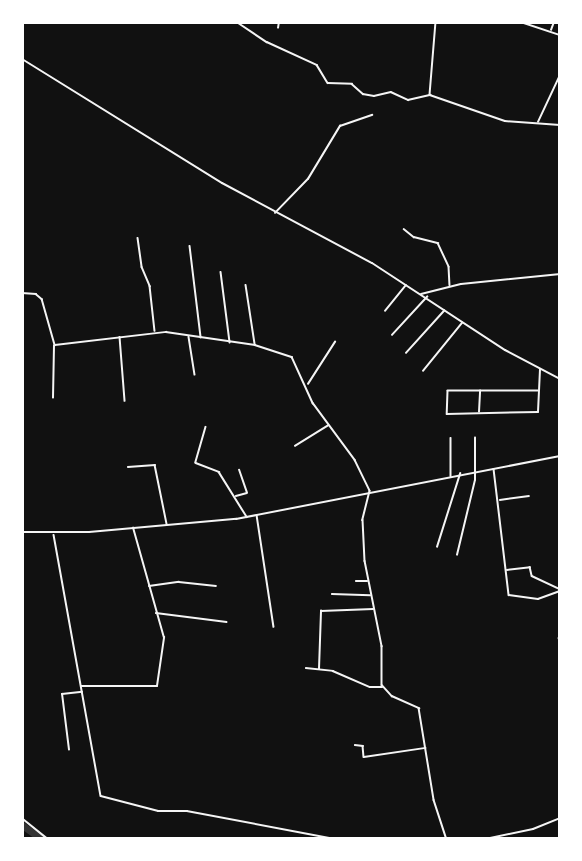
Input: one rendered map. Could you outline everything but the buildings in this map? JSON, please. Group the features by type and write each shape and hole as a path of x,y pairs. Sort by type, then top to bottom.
{"main road":[{"path":"22,59 274,213 406,284 463,323 560,379"},
{"path":"421,294 450,286 560,274"},
{"path":"22,532 133,528 247,517 370,491 560,456"},
{"path":"490,838 533,829 560,818"}],"street":[{"path":"237,22 267,42 317,65 328,83 352,84 363,94 374,96 391,92 408,100 430,95 505,121 560,125"},
{"path":"278,28 279,22"},
{"path":"430,95 436,22"},
{"path":"521,22 560,35"},
{"path":"550,31 554,22"},
{"path":"537,123 560,75"},
{"path":"274,213 308,179 340,126 372,115"},
{"path":"404,229 414,237 438,243 449,267 450,286"},
{"path":"138,238 142,267 150,285 155,332"},
{"path":"190,246 202,338"},
{"path":"221,272 230,343"},
{"path":"385,311 406,284"},
{"path":"246,285 255,345"},
{"path":"22,293 36,294 42,299 55,345 53,398"},
{"path":"392,335 427,297"},
{"path":"406,353 444,310"},
{"path":"423,371 463,323"},
{"path":"55,345 155,332 255,345 292,357 307,384 313,403 364,475 370,491 363,520 368,581 382,646 383,687 392,696 419,708 434,800 446,838"},
{"path":"120,336 125,401"},
{"path":"189,336 195,375"},
{"path":"307,384 335,342"},
{"path":"538,392 447,391 447,414 538,412 540,369"},
{"path":"479,413 480,391"},
{"path":"295,446 328,425"},
{"path":"206,427 196,463 219,472 247,517"},
{"path":"451,438 451,476"},
{"path":"457,555 477,471 475,438"},
{"path":"128,467 155,465 167,525"},
{"path":"494,468 506,570 512,598 538,599 560,590"},
{"path":"235,496 247,493 239,470"},
{"path":"437,547 460,474"},
{"path":"499,500 529,496"},
{"path":"257,515 274,627"},
{"path":"81,686 157,686 164,638 155,614 133,528"},
{"path":"54,535 101,796 158,811 188,811 330,838"},
{"path":"506,570 530,567 532,576 560,590"},
{"path":"356,581 368,581"},
{"path":"148,586 179,582 216,586"},
{"path":"332,594 371,596"},
{"path":"319,669 321,611 374,609"},
{"path":"155,614 226,622"},
{"path":"306,668 333,670 370,687 383,687"},
{"path":"69,750 62,694 82,692"},
{"path":"354,745 363,746 364,757 426,748"},
{"path":"22,818 48,838"}],"waterway":[{"path":"22,825 40,838"}]}
